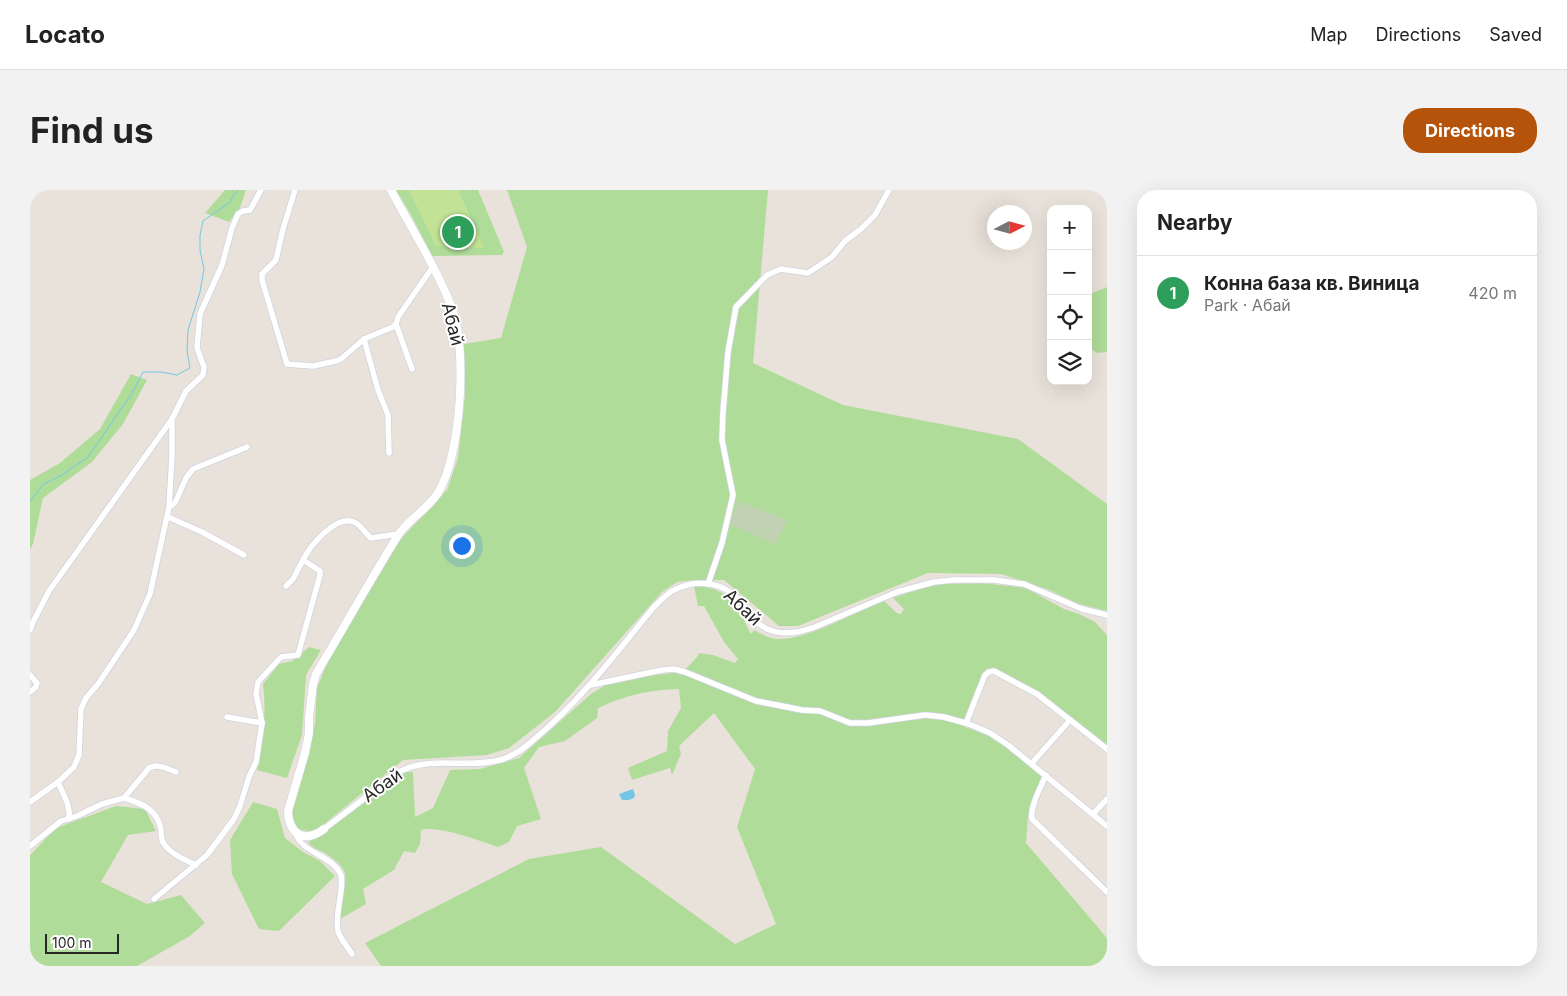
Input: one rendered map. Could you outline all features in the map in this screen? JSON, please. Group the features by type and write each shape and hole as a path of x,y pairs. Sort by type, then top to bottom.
{"street":[{"path":"30,630 49,591 172,420 186,391 203,376 204,367 197,348 200,314 222,265 232,228 238,214 250,210 261,190"},
{"path":"295,190 276,260 262,274 262,280 287,364 313,366 336,361 341,359 364,338 393,327 396,324"},
{"name":"Абай","path":"391,190 447,298 458,329 461,375 454,442 450,466 437,494 426,508 398,534 314,679 307,743 288,811 290,824 295,832 306,836 324,829 408,767 435,762 487,763 502,760 515,754 552,724 591,685 652,608 665,596 686,585 708,584 720,586 739,600 750,615 765,628 783,633 798,632 816,627 897,592 916,586 954,580 994,580 1024,584 1082,609 1107,615"},
{"path":"708,584 722,543 733,495 722,440 728,352 736,307 767,276 781,269 808,273 832,257 845,241 875,215 889,190"},
{"path":"412,369 396,324 398,317 432,268"},
{"path":"364,338 378,390 388,415 389,453"},
{"path":"30,802 58,782 74,766 79,755 81,709 86,698 112,665 140,619 150,594 168,517 172,420"},
{"path":"169,507 175,503 186,478 193,469 247,447"},
{"path":"168,517 202,532 244,555"},
{"path":"286,586 293,579 308,549 317,539 339,522 347,520 356,522 371,538 398,534"},
{"path":"154,899 207,855 234,820 256,762 262,723 256,694 258,682 281,657 298,654 314,604 320,571 302,560"},
{"path":"591,685 629,676 674,669 756,701 802,710 820,711 850,723 868,723 925,715 944,717 966,723 996,737 1046,775 1107,826"},
{"path":"966,723 985,675 989,672 994,672 1037,694 1107,749"},
{"path":"30,674 37,683 36,687 30,692"},
{"path":"227,717 262,723"},
{"path":"1032,764 1070,720"},
{"path":"124,798 149,768 154,765 176,772"},
{"path":"1046,775 1034,806 1032,819 1107,892"},
{"path":"58,782 68,802 69,819"},
{"path":"30,846 60,821 77,816 102,804 124,798 148,807 157,817 163,843 185,860 196,865"},
{"path":"1093,814 1107,798"},
{"path":"295,832 302,845 336,868 341,874 342,887 336,917 338,933 352,954"}],"green space":[{"path":"225,190 246,190 240,208 229,222 205,213"},
{"path":"396,190 478,190 504,252 502,255 432,256"},
{"path":"409,190 458,190 484,248 436,246"},
{"path":"507,190 768,190 753,363 843,405 1018,439 1107,504 1107,611 1079,604 1047,589 1001,574 928,573 798,626 779,626 724,580 677,582 662,592 555,712 509,748 487,755 403,760 318,829 310,831 299,830 293,819 293,806 315,724 317,688 327,663 400,540 447,490 458,458 465,395 464,344 501,338 527,247"},
{"path":"1107,287 1107,352 1097,353 1092,349 1092,293"},
{"path":"131,374 147,380 123,424 92,462 43,498 33,544 30,549 30,480 60,463 100,429"},
{"path":"738,501 788,520 775,544 730,525"},
{"path":"982,583 1026,588 1064,609 1095,622 1107,635 1107,747 1037,691 994,671 985,675 965,727 999,739 1042,774 1028,816 1026,843 1107,938 1107,966 381,966 365,943 529,859 601,847 735,944 776,924 737,827 755,769 714,713 679,746 681,754 672,775 670,768 632,780 628,768 667,751 668,731 681,708 679,689 637,694 608,703 598,708 597,718 565,741 539,747 524,768 541,819 517,826 509,842 498,847 448,832 428,829 421,830 420,844 415,853 404,851 394,870 363,889 366,904 340,919 345,881 344,871 336,861 308,842 324,833 405,772 413,772 415,817 433,808 450,770 480,769 519,758 591,694 609,683 683,672 699,653 713,655 735,663 738,659 724,642 704,606 698,606 694,586 706,587 723,593 732,600 751,634 754,630 768,637 783,639 821,629 883,600 897,613 901,614 904,609 893,598 922,588 942,584"},
{"path":"309,647 321,650 306,675 302,735 287,778 257,770 264,717 263,684 279,664 292,661"},
{"path":"253,802 277,809 285,838 303,852 320,861 335,876 279,931 259,929 232,874 230,840"},
{"path":"116,806 145,809 156,831 128,835 101,882 147,904 181,895 205,923 190,936 137,966 30,966 30,855 56,828"}],"water":[{"path":"633,789 634,798 622,800 619,794"}],"waterway":[{"path":"30,501 44,484 62,475 88,457 132,393 143,372 161,372 177,375 190,368 187,351 188,330 200,292 204,269 200,250 200,235 203,221 229,203 238,190"}],"place":[{"name":"Конна база кв. Виница","path":"458,232"}]}
